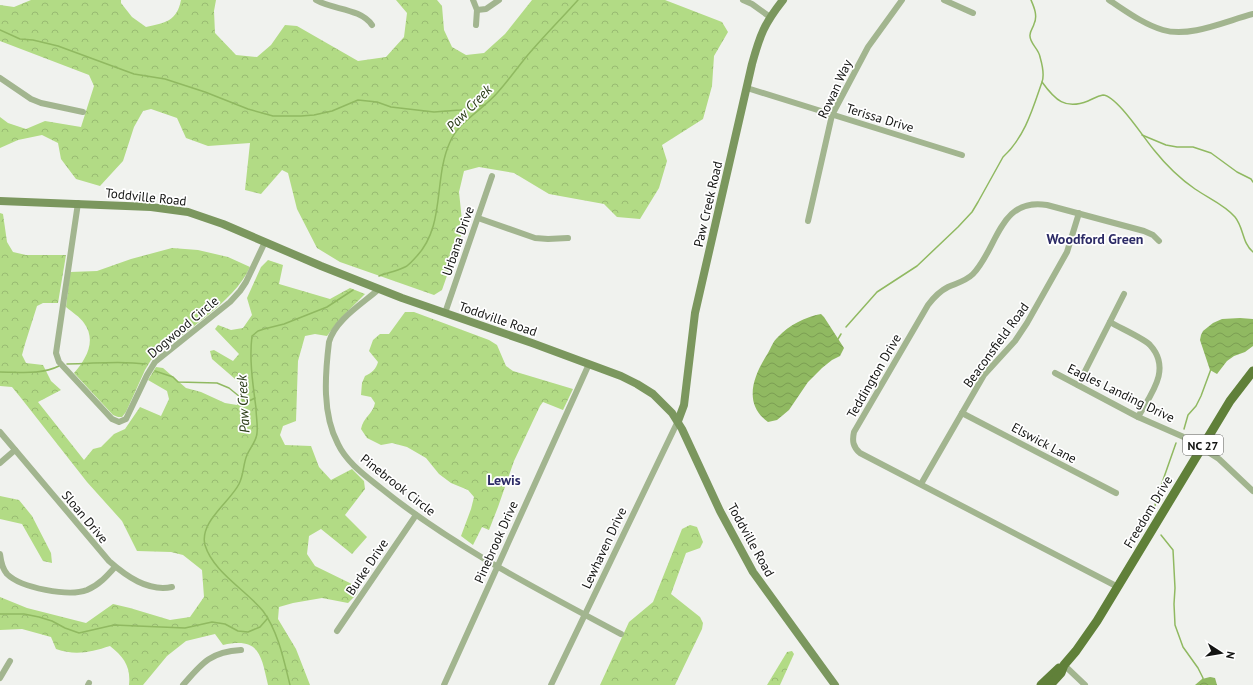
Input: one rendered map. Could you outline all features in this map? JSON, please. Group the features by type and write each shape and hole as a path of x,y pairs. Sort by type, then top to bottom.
{"main road":[{"name":"Freedom Drive","path":"1050,685 1061,673 1064,665 1088,634 1230,401 1253,371"},
{"name":"Freedom Drive","path":"1041,685 1057,669 1064,665"}],"street":[{"path":"316,0 324,4 357,14 369,21 372,25"},
{"path":"473,0 476,10 476,25"},
{"path":"476,10 486,8 499,0"},
{"path":"743,0 752,4 770,17"},
{"name":"Paw Creek Road","path":"678,421 684,405 695,313 759,39 765,24 783,0"},
{"name":"Rowan Way","path":"808,221 832,115 868,47 902,0"},
{"path":"944,0 973,13"},
{"path":"1109,0 1152,26 1162,30 1177,32 1197,30 1253,14"},
{"path":"0,78 30,99 41,103 83,112"},
{"name":"Terissa Drive","path":"747,88 962,155"},
{"name":"Urbana Drive","path":"445,313 492,176"},
{"name":"Toddville Road","path":"0,201 151,207 188,212 223,224 380,289 589,364 621,376 643,387 663,403 678,421 720,511 753,572 835,685"},
{"name":"Dogwood Circle","path":"78,204 56,352 57,358 112,419 119,422 126,419 147,375 155,362 230,302 240,291 265,242"},
{"name":"Teddington Drive","path":"1118,587 860,452 855,446 852,437 928,305 936,296 948,287 965,280 976,270 1004,223 1011,214 1017,210 1027,205 1042,204 1144,231 1159,241"},
{"name":"Beaconsfield Road","path":"921,484 962,412 989,369 1015,341 1028,323 1067,252 1079,213"},
{"path":"478,218 535,238 548,240 568,238"},
{"name":"Pinebrook Circle","path":"380,289 336,327 330,336 327,356 326,383 328,416 338,445 351,462 416,515 497,566 620,634"},
{"path":"1078,385 1124,294"},
{"path":"1110,322 1150,344 1160,363 1158,382 1138,417"},
{"name":"Pinebrook Drive","path":"444,685 589,364"},
{"name":"Eagles Landing Drive","path":"1055,373 1138,417 1176,432 1219,459 1253,491"},
{"name":"Elswick Lane","path":"962,412 1116,493"},
{"name":"Lewhaven Drive","path":"551,685 678,421"},
{"name":"Sloan Drive","path":"0,432 97,548 115,567 129,576 150,586 164,588 172,587"},
{"path":"0,463 15,450"},
{"name":"Burke Drive","path":"337,631 416,515"},
{"path":"0,554 4,569 14,580 28,586 65,592 83,591 95,586 115,567"},
{"path":"185,684 198,668 211,657 224,652 241,650"},
{"path":"0,678 10,661"},
{"path":"1064,665 1085,685"}],"green space":[{"path":"31,0 121,0 121,3 132,17 146,27 159,24 173,17 177,13 181,0 216,0 214,11 215,33 236,55 257,57 271,45 285,25 297,26 358,61 386,57 404,37 407,13 396,0 437,0 442,6 444,30 452,47 466,55 484,53 505,34 532,0 665,0 722,22 728,32 714,56 712,86 703,119 662,145 667,161 659,188 640,219 617,217 604,204 549,194 514,173 479,167 464,171 459,192 463,230 442,290 434,295 340,262 317,248 297,209 288,173 282,170 261,194 245,190 250,143 208,146 186,138 177,118 151,109 143,111 134,127 123,161 100,186 76,179 61,159 58,143 42,135 18,140 0,148 0,117 8,123 26,129 45,121 81,127 94,86 89,75 0,41 0,5 14,7"},
{"path":"0,213 3,214 7,242 13,252 26,255 66,255 58,303 43,303 37,306 22,355 26,363 43,365 51,381 61,390 38,402 84,460 93,449 101,447 114,434 125,429 140,407 161,416 169,399 167,391 148,380 156,367 163,368 186,388 201,392 225,403 237,405 243,392 242,385 212,359 210,351 214,350 233,361 239,354 215,329 218,325 231,330 243,328 252,315 247,298 261,267 268,260 283,265 279,284 330,299 350,288 365,294 339,320 327,336 315,334 305,336 298,361 296,421 283,426 280,435 285,445 311,446 319,467 331,480 352,469 364,481 365,489 345,515 367,537 352,554 321,529 309,536 307,554 315,566 358,587 357,594 348,603 322,598 279,607 278,619 296,649 310,685 268,685 260,657 252,646 235,643 223,645 215,634 186,641 167,656 143,685 129,685 129,673 126,663 123,658 110,646 77,653 63,651 56,649 51,637 22,629 0,630 0,597 27,608 86,623 113,604 170,620 190,617 204,597 202,570 183,555 171,552 137,551 122,521 87,482 12,387 0,386"},
{"path":"172,248 198,250 228,257 250,267 232,293 220,305 151,360 126,412 122,417 118,417 113,415 74,373 86,356 90,343 90,336 82,321 66,307 70,272 97,271 131,259"},
{"path":"405,312 414,312 489,340 497,345 506,366 513,371 573,389 563,410 543,402 540,406 514,461 489,530 482,527 473,545 461,536 474,497 468,490 451,483 439,474 426,458 407,447 392,443 381,445 367,438 361,429 375,403 371,397 361,395 362,383 365,376 370,374 378,362 369,351 373,340 380,334 389,334"},
{"path":"0,496 19,500 32,516 51,553 52,563 43,561 22,524 0,519"},
{"path":"690,525 697,527 703,542 700,548 686,553 671,594 700,617 703,623 702,629 675,685 600,685 629,622 653,602 682,529"},
{"path":"792,651 794,654 780,685 767,685 787,652"}],"water":[{"path":"821,314 844,348 840,356 822,368 808,382 789,410 777,420 768,422 755,406 753,398 753,389 758,370 773,343 782,333 798,322"},
{"path":"1222,319 1253,319 1253,346 1227,361 1217,374 1210,370 1200,340 1201,335 1203,331 1213,323"},
{"path":"1210,677 1215,678 1217,685 1195,685 1202,679"}],"waterway":[{"name":"Paw Creek","path":"379,276 399,270 409,264 425,245 432,231 445,156 450,142 459,128 498,92 533,49 578,0"},
{"path":"846,327 877,292 917,266 972,212 1003,157 1011,149 1023,131 1032,112 1043,76 1038,51 1030,38 1030,32 1036,18 1031,0"},
{"path":"0,30 20,39 33,40 58,46 134,74 165,79 205,92 248,109 273,116 314,115 332,111 358,100 377,102 391,107 434,112 460,110 485,105"},
{"path":"1042,82 1051,94 1061,102 1067,104 1080,104 1103,95 1109,97 1130,118 1149,144 1173,171 1189,185 1221,205 1235,217 1249,248 1253,252"},
{"path":"1142,135 1166,145 1193,147 1211,153 1237,172 1251,179 1253,182"},
{"name":"Paw Creek","path":"290,685 280,646 268,619 256,603 215,564 209,555 204,537 211,520 239,484 248,452 257,436 256,408 251,363 252,336 258,331 284,324 327,307 353,290"},
{"path":"838,339 841,334"},
{"path":"67,364 116,362 145,364"},
{"path":"0,372 38,372 59,366"},
{"path":"1184,429 1188,415 1196,406 1211,369"},
{"path":"155,371 173,377 178,382 217,383 229,388 245,401 255,398"},
{"path":"1154,511 1156,500 1176,443"},
{"path":"1161,535 1173,550 1175,625 1183,647 1198,668 1203,681"},
{"path":"0,614 24,614 39,617 79,633 114,625 185,628 212,622 225,624 238,631 248,632 260,627 267,619"}],"district":[{"name":"Woodford Green","path":"1095,239"},
{"name":"Lewis","path":"504,480"}]}
